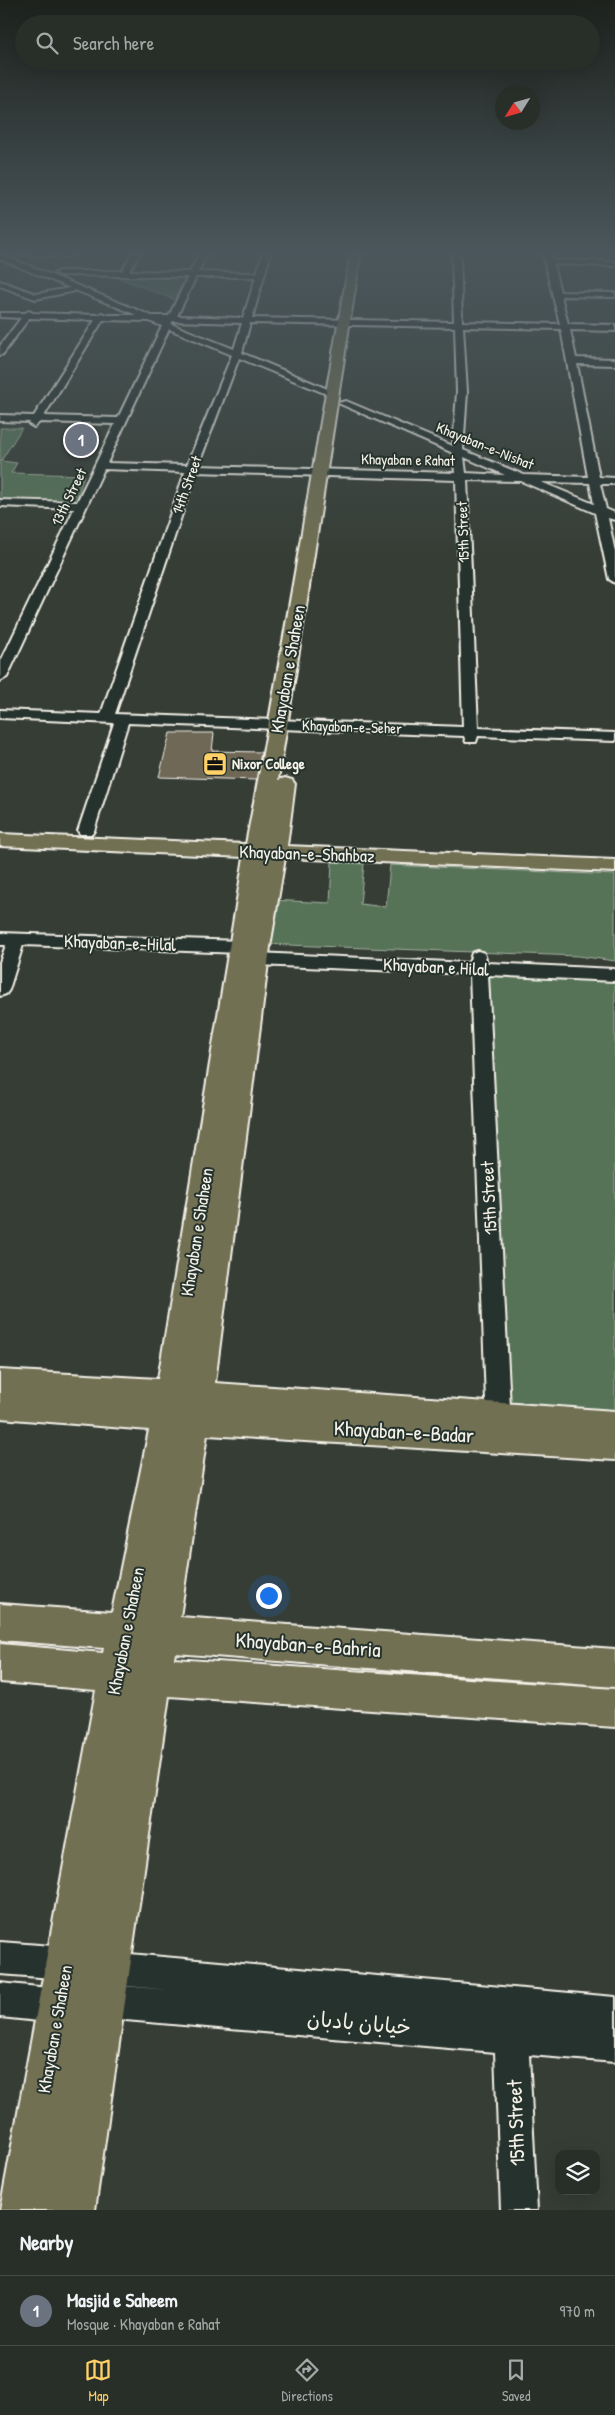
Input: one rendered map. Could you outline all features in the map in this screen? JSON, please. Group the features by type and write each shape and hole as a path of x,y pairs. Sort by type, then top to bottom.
{"main road":[{"name":"Khayaban e Shaheen","path":"24,2210 58,2006 118,1672 143,1632 183,1407 249,953 345,355"},
{"name":"Khayaban-e-Shahbaz","path":"0,827 86,831 266,846 615,866"},
{"name":"Khayaban-e-Shahbaz","path":"0,840 615,854"},
{"name":"Khayaban-e-Badar","path":"0,1384 183,1407"},
{"name":"Khayaban-e-Badar","path":"0,1404 183,1407 500,1428 615,1445"},
{"name":"Khayaban-e-Badar","path":"500,1428 615,1426"},
{"name":"Khayaban-e-Bahria","path":"0,1622 615,1668"},
{"name":"Khayaban e Shaheen","path":"71,2210 107,1968 154,1676 143,1632"},
{"path":"0,1663 154,1676 615,1708"}],"street":[{"path":"35,421 76,355"},
{"name":"13th Street","path":"0,678 151,355"},
{"name":"15th Street","path":"460,355 462,392 459,448 471,735"},
{"path":"571,355 595,479 598,506 615,579"},
{"name":"Khayaban-e-Nishat","path":"236,356 598,506 615,509"},
{"name":"14th Street","path":"86,831 116,721 193,467 236,356"},
{"path":"572,361 615,362"},
{"path":"0,418 119,424"},
{"path":"0,423 35,421"},
{"name":"Khayaban-e-Nishat","path":"459,448 598,506 615,517"},
{"name":"Khayaban e Rahat","path":"102,464 526,476 615,481"},
{"name":"Khayaban e Rahat","path":"595,479 615,477"},
{"path":"0,504 80,509"},
{"path":"0,510 80,509"},
{"name":"Khayaban-e-Seher","path":"0,714 286,728 615,738"},
{"name":"Khayaban-e-Seher","path":"0,721 116,721"},
{"name":"Khayaban-e-Seher","path":"471,735 615,744"},
{"path":"0,990 7,945"},
{"name":"Khayaban e Hilal","path":"7,945 478,963 615,975"},
{"name":"15th Street","path":"478,963 500,1428"},
{"path":"478,963 615,964"},
{"path":"0,1958 66,1963"},
{"name":"خیابان بادبان","path":"107,1968 511,2021 615,2045"},
{"path":"0,2000 58,2006"},
{"name":"خیابان بادبان","path":"102,2001 511,2021 615,2014"},
{"name":"15th Street","path":"511,2021 519,2210"}],"green space":[{"path":"0,428 22,428 1,461 17,463 11,473 84,475 75,505 0,502"},
{"path":"332,862 364,864 360,904 386,907 390,865 615,875 615,961 578,956 262,944 271,900 330,903"},
{"path":"483,972 615,981 615,1418 506,1411"}],"building":[{"name":"Nixor College","path":"170,733 214,733 212,751 261,752 256,780 159,777"}],"place":[{"name":"Masjid e Saheem","path":"81,440"},
{"name":"Nixor College","path":"215,764"}]}
